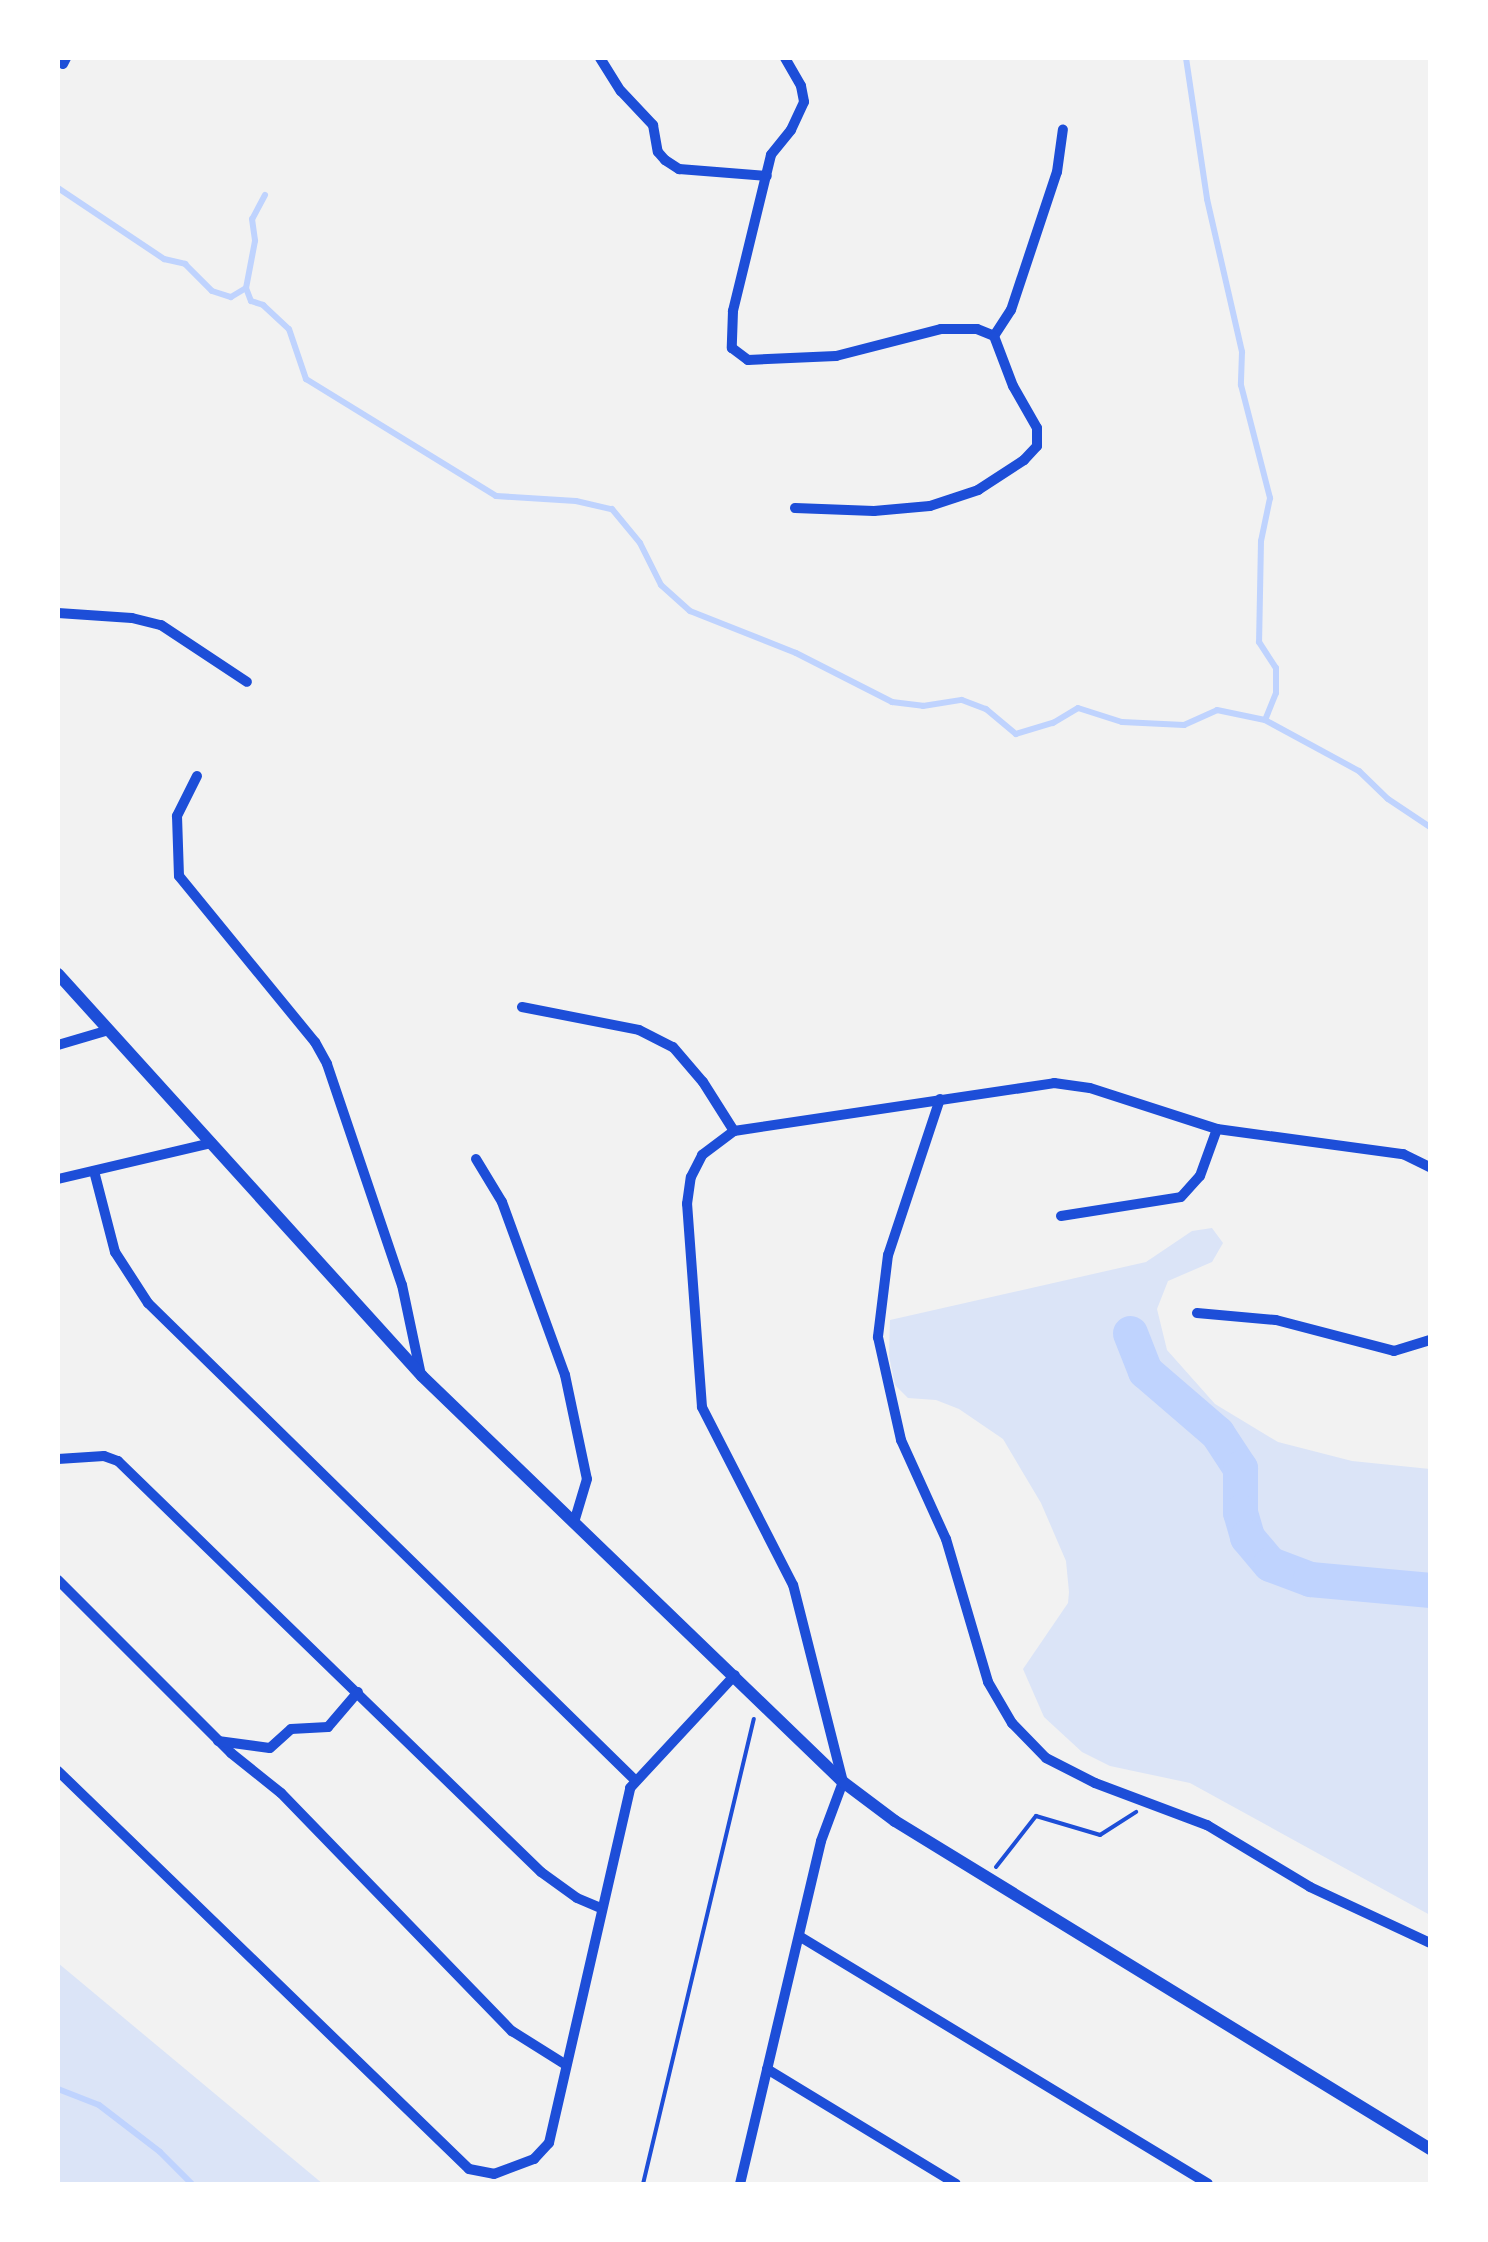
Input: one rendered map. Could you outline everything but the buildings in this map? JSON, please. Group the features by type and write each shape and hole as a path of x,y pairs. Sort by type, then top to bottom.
{"street":[{"path":"600,58 621,91 653,125 658,152 665,160 679,168 767,176"},
{"path":"786,58 801,86 804,102 791,130 776,145 730,339 732,348 748,360 825,358 941,328 976,329 994,336 1012,386 1037,428 1037,446 1024,460 978,490 941,504 874,511 795,508"},
{"path":"994,336 1012,310 1056,172 1063,129"},
{"path":"58,613 132,618 162,625 247,682"},
{"path":"196,776 177,816 179,876 315,1042 327,1064 402,1285 422,1376"},
{"path":"58,974 422,1376 575,1519 843,1782 896,1822 1430,2149"},
{"path":"522,1007 639,1030 673,1047 704,1082 734,1131"},
{"path":"58,1045 109,1030"},
{"path":"740,2184 821,1842 843,1782 793,1585 707,1420 700,1393 688,1196 702,1156 734,1131 1065,1083 1217,1129 1404,1154 1430,1167"},
{"path":"940,1100 892,1241 878,1316 880,1350 895,1418 946,1539 985,1676 1012,1723 1046,1758 1095,1783 1207,1825 1310,1888 1430,1943"},
{"path":"1062,1216 1182,1198 1204,1168 1217,1129"},
{"path":"58,1179 212,1144"},
{"path":"476,1159 502,1202 565,1375 588,1479 575,1519"},
{"path":"94,1171 115,1252 148,1303 635,1780"},
{"path":"1198,1312 1276,1320 1394,1351 1430,1340"},
{"path":"58,1460 104,1456 118,1460 541,1872 600,1908"},
{"path":"58,1580 218,1740 281,1793 512,2031 566,2066"},
{"path":"58,1770 469,2169 494,2174 522,2165 544,2150 627,1796 635,1780 735,1675"},
{"path":"218,1740 270,1748 291,1729 328,1727 358,1692"},
{"path":"799,1936 1208,2184"},
{"path":"766,2069 956,2184"}],"path":[{"path":"643,2184 759,1700"},
{"path":"988,1879 1036,1816 1100,1836 1146,1801"}],"shaded area":[{"path":"1212,1228 1223,1243 1212,1262 1168,1281 1157,1309 1167,1350 1215,1404 1278,1442 1352,1461 1430,1469 1430,1915 1190,1783 1110,1766 1082,1752 1044,1717 1023,1669 1068,1603 1069,1592 1066,1561 1041,1503 1003,1439 959,1409 936,1400 908,1398 895,1385 889,1356 890,1320 1146,1262 1192,1231"},
{"path":"58,1963 323,2184 58,2184"}],"waterway":[{"path":"1186,58 1207,199 1242,352 1241,385 1270,498 1261,541 1259,642 1276,668 1276,693 1265,720"},
{"path":"58,188 164,259 185,264 212,291 231,297 246,288"},
{"path":"265,195 252,219 255,241 246,288 251,301 263,305 289,329 306,379 496,496 576,501 612,509 640,543 661,585 690,611 796,653 892,702 923,706 962,700 986,709 1016,734 1053,723 1078,708 1122,722 1184,725 1217,710 1265,720 1359,771 1388,799 1430,827"},
{"path":"1130,1333 1145,1371 1217,1433 1240,1468 1240,1512 1247,1537 1270,1564 1310,1579 1430,1590"},
{"path":"58,2089 99,2105 160,2152 192,2184"}]}
